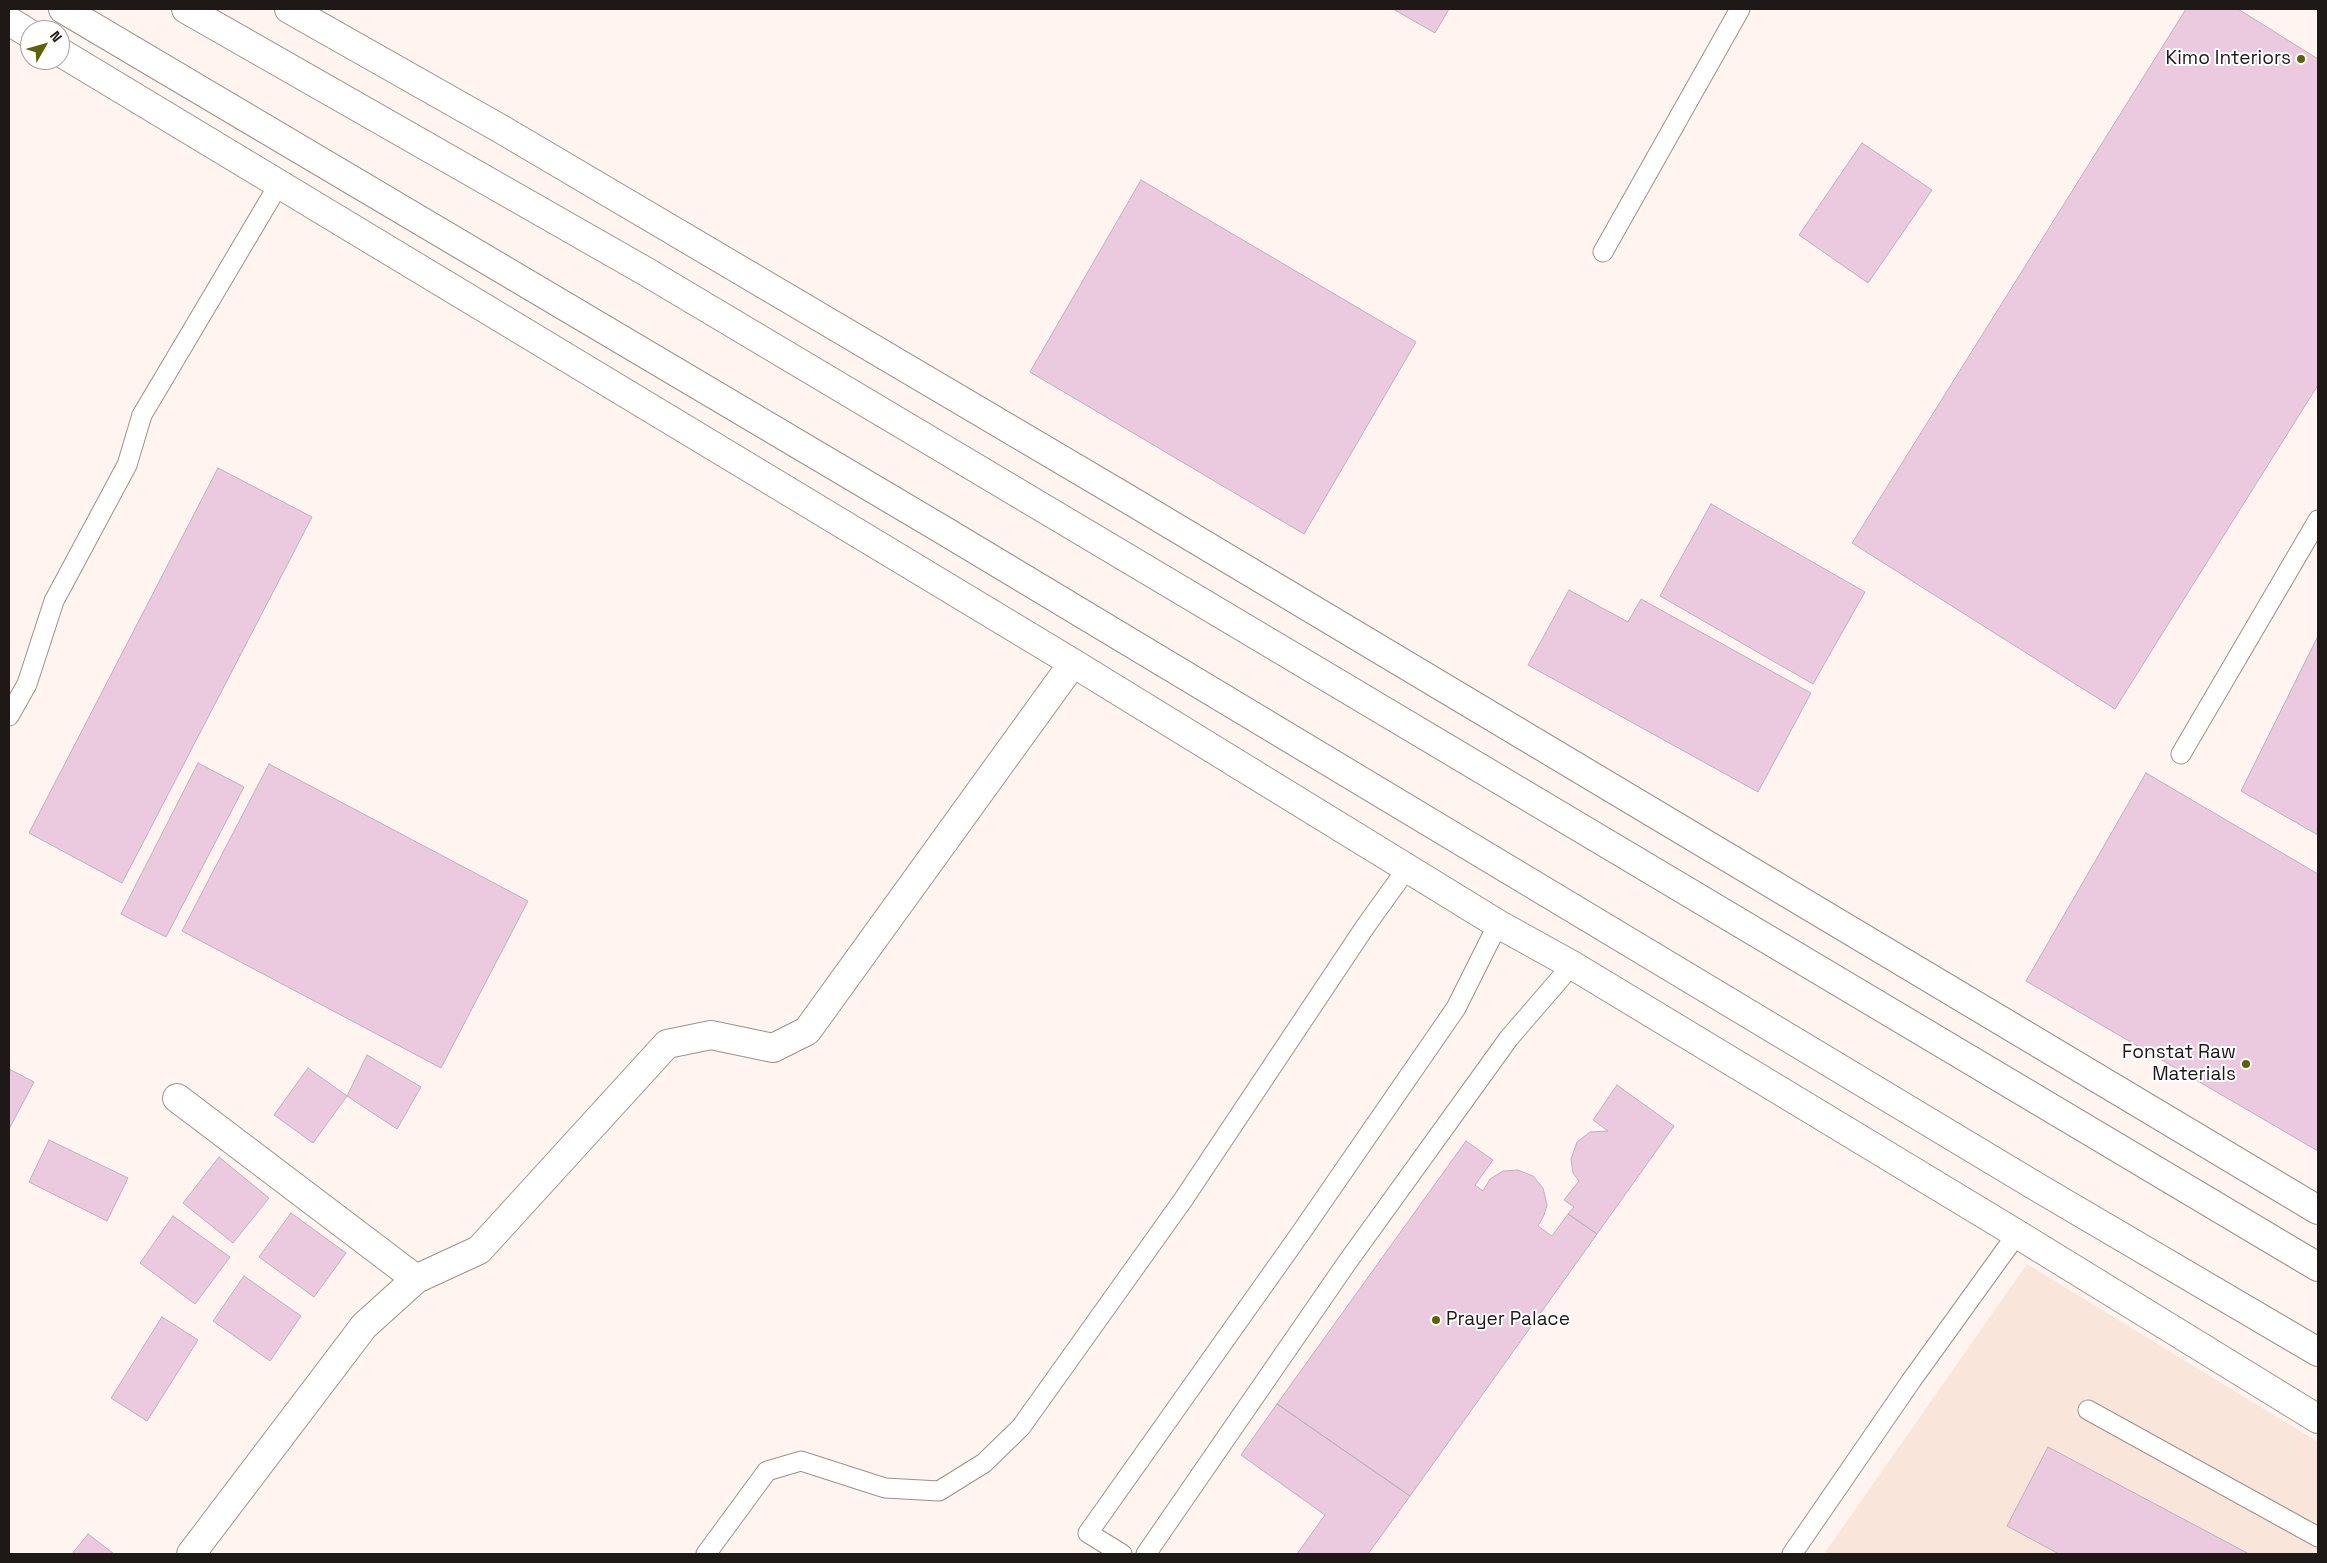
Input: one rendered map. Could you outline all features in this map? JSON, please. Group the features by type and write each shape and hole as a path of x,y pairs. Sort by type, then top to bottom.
{"street":[{"path":"63,9 935,525 2028,1182 2318,1352"},
{"path":"186,9 645,271 2318,1267"},
{"path":"289,9 501,129 1102,484 2318,1210"},
{"path":"9,21 20,28"},
{"path":"70,58 1073,663 1498,924 1572,965 2017,1234 2318,1419"},
{"path":"191,1554 364,1326 416,1279 479,1250 667,1044 711,1035 773,1048 807,1031 1073,663"},
{"path":"177,1098 416,1279"}],"lane":[{"path":"1602,252 1740,9"},
{"path":"9,716 27,684 54,602 127,465 142,415 279,184"},
{"path":"2181,754 2318,520"},
{"path":"706,1554 767,1471 801,1461 885,1488 939,1491 984,1463 1015,1433 1183,1200 1365,927 1408,867"},
{"path":"1122,1554 1088,1534 1306,1226 1456,1008 1498,924"},
{"path":"1146,1554 1346,1264 1509,1038 1572,965"},
{"path":"1792,1554 1911,1381 2017,1234"},
{"path":"2088,1410 2318,1537"}],"shaded area":[{"path":"2027,1264 2318,1442 2318,1554 1824,1554"}],"building":[{"path":"1393,9 1449,9 1435,33"},
{"path":"2186,9 2238,9 2318,59 2318,385 2115,709 1852,543"},
{"path":"1862,143 1932,190 1868,283 1799,235"},
{"path":"1141,180 1416,342 1304,534 1030,372"},
{"path":"218,468 312,517 122,883 29,833"},
{"path":"1711,504 1865,592 1813,684 1660,596"},
{"path":"1569,590 1628,622 1641,599 1811,693 1758,792 1528,665"},
{"path":"2318,636 2318,835 2241,791"},
{"path":"198,763 244,787 166,937 121,914"},
{"path":"269,764 528,901 441,1068 182,931"},
{"path":"2146,773 2318,874 2318,1151 2026,981"},
{"path":"367,1055 421,1087 397,1129 347,1096"},
{"path":"308,1068 347,1096 313,1143 274,1115"},
{"path":"9,1069 34,1082 9,1129"},
{"path":"1617,1085 1674,1126 1597,1234 1568,1214 1574,1207 1564,1200 1579,1181 1573,1173 1571,1159 1577,1142 1590,1132 1608,1131 1593,1120"},
{"path":"49,1140 128,1178 107,1221 29,1182"},
{"name":"Prayer Palace","path":"1466,1141 1493,1160 1475,1185 1483,1191 1490,1179 1503,1171 1518,1170 1533,1176 1543,1188 1547,1205 1538,1226 1552,1236 1568,1214 1597,1234 1410,1496 1277,1404"},
{"path":"219,1157 269,1198 233,1243 183,1203"},
{"path":"291,1213 346,1253 314,1297 259,1257"},
{"path":"173,1216 230,1257 195,1304 140,1263"},
{"path":"244,1276 301,1316 270,1361 213,1321"},
{"path":"162,1317 198,1340 147,1421 111,1398"},
{"path":"1277,1404 1410,1496 1368,1554 1297,1554 1325,1515 1241,1455"},
{"path":"2048,1447 2249,1554 2059,1554 2007,1526"},
{"path":"88,1534 114,1554 72,1554"}],"place":[{"name":"Kimo Interiors","path":"2301,59"},
{"name":"Fonstat Raw Materials","path":"2246,1064"},
{"name":"Prayer Palace","path":"1436,1320"}]}
